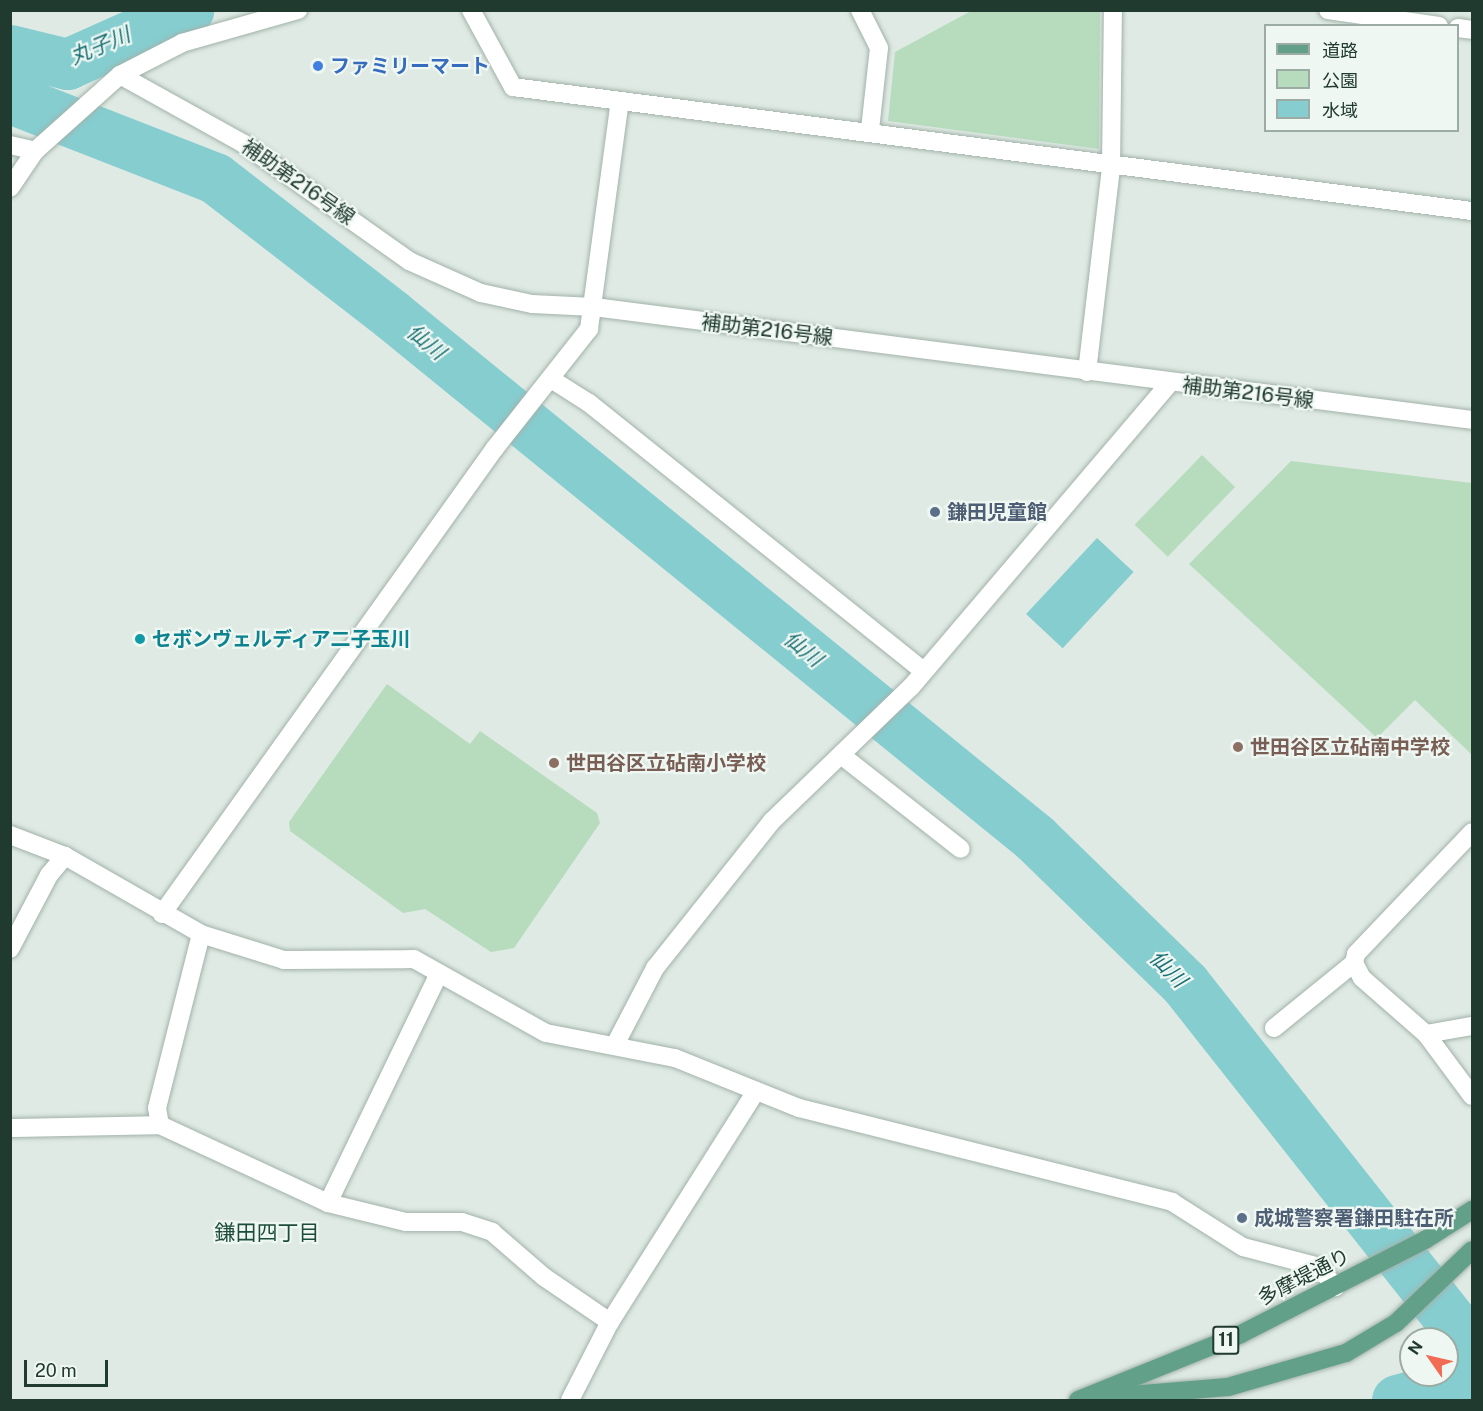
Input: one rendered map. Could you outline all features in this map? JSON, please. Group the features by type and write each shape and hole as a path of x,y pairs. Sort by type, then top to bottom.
{"main road":[{"name":"多摩堤通り","path":"1080,1399 1241,1334 1425,1240 1473,1210"},
{"name":"多摩堤通り","path":"1080,1399 1228,1387 1346,1353 1396,1323 1473,1250"}],"street":[{"path":"10,189 35,152 99,90 120,75 182,43 298,10"},
{"path":"471,10 513,87 870,130 1111,167 1473,211"},
{"path":"860,10 879,48 870,130"},
{"path":"1087,372 1111,167 1113,10"},
{"path":"1328,10 1425,24"},
{"name":"補助第216号線","path":"120,75 244,144 430,273 523,302 594,307 1169,384 1473,420"},
{"path":"162,915 495,448 589,329 594,307 620,101"},
{"path":"10,145 35,152"},
{"path":"546,384 589,403 922,670"},
{"path":"616,1043 655,968 772,821 910,687 922,670 1169,384"},
{"path":"841,755 961,849"},
{"path":"1274,1028 1354,963 1356,954 1473,832"},
{"path":"10,835 65,856 162,915 201,934 284,960 414,959 546,1033 616,1043 675,1058 799,1108 1172,1202 1243,1247 1319,1267 1335,1287"},
{"path":"10,949 49,875 65,856"},
{"path":"160,1125 157,1108 201,934"},
{"path":"1354,963 1362,978 1426,1034 1473,1096"},
{"path":"328,1203 439,974"},
{"path":"1426,1034 1473,1026"},
{"path":"570,1401 610,1322 756,1091"},
{"path":"10,1128 160,1125 328,1203 406,1222 462,1222 492,1232 544,1277 610,1322"}],"green space":[{"path":"971,11 1100,11 1099,149 888,121 895,52"},
{"path":"1202,455 1235,487 1168,557 1135,525"},
{"path":"1291,461 1472,483 1472,755 1415,700 1377,738 1189,564"},
{"path":"387,684 470,744 480,731 597,813 600,823 514,948 491,952 425,909 403,913 290,831 289,822"}],"water":[{"path":"1097,538 1134,572 1063,648 1026,614"}],"waterway":[{"name":"丸子川","path":"10,50 67,64 188,10"},
{"name":"仙川","path":"10,98 215,178 392,315 1035,838 1185,984 1472,1348"},
{"path":"1421,1284 1440,1270"},
{"path":"1397,1400 1472,1380"}],"place":[{"name":"ファミリーマート","path":"318,66"},
{"name":"鎌田児童館","path":"935,512"},
{"name":"セボンヴェルディア二子玉川","path":"140,639"},
{"name":"世田谷区立砧南中学校","path":"1238,747"},
{"name":"世田谷区立砧南小学校","path":"554,763"},
{"name":"成城警察署鎌田駐在所","path":"1242,1218"}],"district":[{"name":"鎌田四丁目","path":"267,1233"}]}
